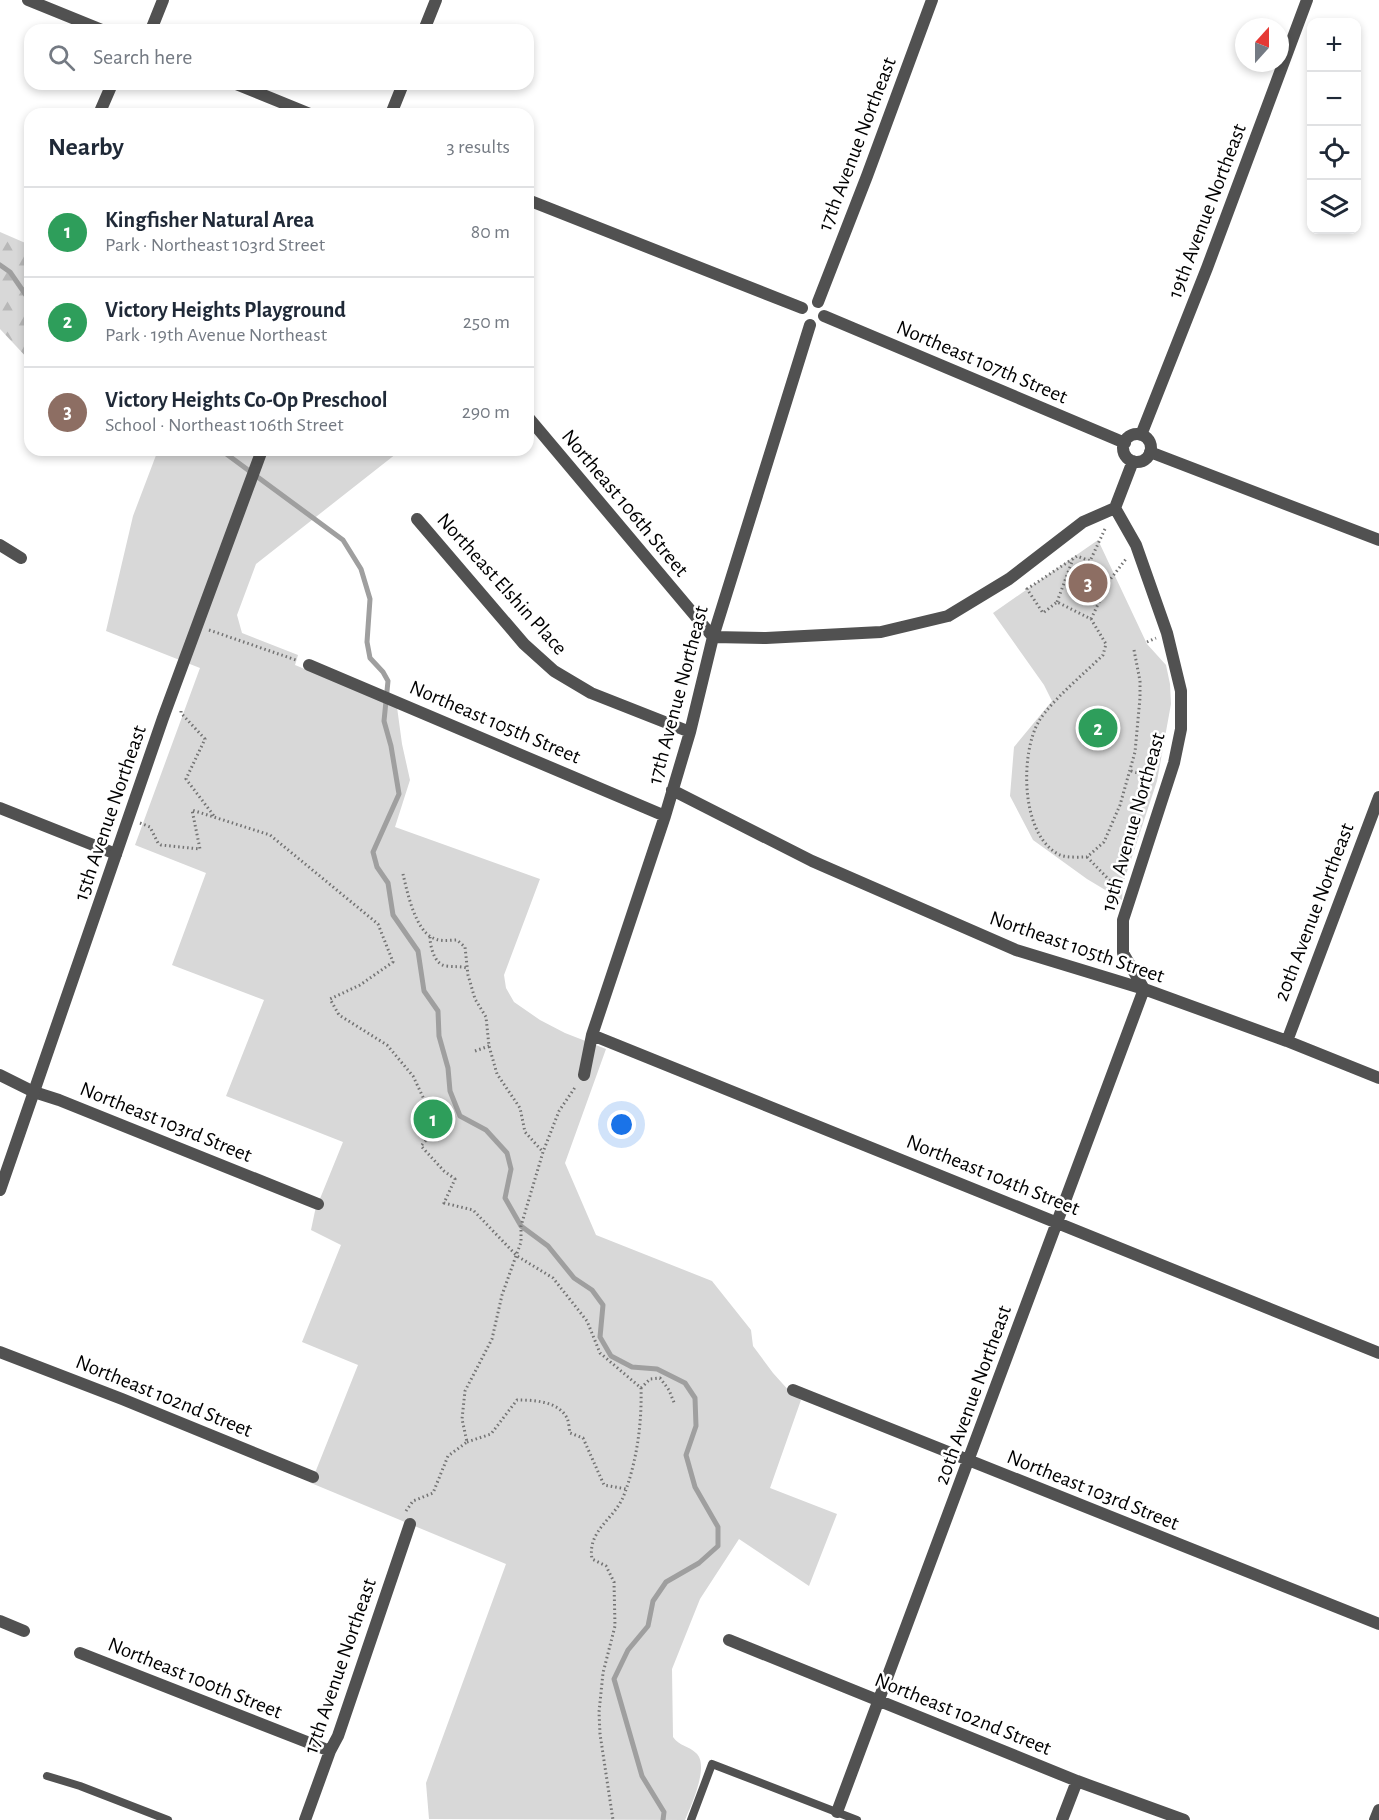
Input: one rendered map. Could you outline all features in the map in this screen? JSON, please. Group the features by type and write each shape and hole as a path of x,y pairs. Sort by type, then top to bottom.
{"street":[{"path":"28,0 87,24"},
{"path":"153,24 163,0"},
{"path":"426,24 436,0"},
{"name":"17th Avenue Northeast","path":"818,302 866,180 932,0"},
{"name":"19th Avenue Northeast","path":"1141,435 1207,268 1307,0"},
{"path":"102,108 109,90"},
{"path":"251,90 295,108"},
{"path":"393,108 401,90"},
{"path":"534,202 802,308"},
{"path":"808,302 818,302 823,306 824,316 818,324 810,325 802,318 802,308 808,302"},
{"name":"Northeast 107th Street","path":"824,316 1125,443"},
{"name":"17th Avenue Northeast","path":"584,1075 592,1035 690,732 713,637 810,325"},
{"name":"Northeast 106th Street","path":"534,424 713,637"},
{"path":"1141,435 1149,441 1150,452 1144,460 1133,461 1124,452 1125,443 1131,436 1141,435"},
{"path":"1150,452 1379,540"},
{"name":"15th Avenue Northeast","path":"0,1190 166,712 260,456"},
{"path":"713,637 766,638 881,632 948,616 1016,574 1083,522 1115,508 1133,461"},
{"name":"19th Avenue Northeast","path":"1115,508 1136,545 1167,633 1181,691 1181,729 1174,763 1123,920 1123,953 1144,989"},
{"name":"Northeast Elshin Place","path":"417,519 524,644 554,671 591,693 690,732"},
{"path":"0,545 21,558"},
{"name":"Northeast 105th Street","path":"309,665 664,816"},
{"name":"Northeast 105th Street","path":"672,790 812,861 1016,950 1144,989 1287,1041 1379,1078"},
{"name":"20th Avenue Northeast","path":"1287,1041 1379,797"},
{"path":"0,808 116,854"},
{"name":"20th Avenue Northeast","path":"837,1812 880,1702 1144,989"},
{"name":"Northeast 104th Street","path":"592,1035 1379,1353"},
{"name":"Northeast 103rd Street","path":"0,1075 34,1092 70,1104 318,1204"},
{"name":"Northeast 102nd Street","path":"0,1352 313,1477"},
{"name":"Northeast 103rd Street","path":"793,1390 1379,1624"},
{"name":"17th Avenue Northeast","path":"305,1820 330,1750 338,1736 410,1524"},
{"path":"0,1621 24,1631"},
{"name":"Northeast 102nd Street","path":"729,1640 1077,1781 1184,1820"},
{"name":"Northeast 100th Street","path":"80,1653 330,1750"},
{"path":"1062,1820 1077,1781"},
{"path":"1375,1820 1379,1810"}],"lane":[{"path":"691,1820 712,1764 857,1820"},
{"path":"47,1776 80,1786 168,1820"}],"path":[{"path":"1072,559 1056,602 1043,614 1027,589 1072,559 1077,556 1090,561 1115,508"},
{"path":"1091,619 1108,581 1136,545"},
{"path":"1056,602 1091,619 1106,644 1103,655 1039,720 1031,741 1026,774 1027,796 1037,830 1046,843 1060,855 1087,857 1130,901"},
{"path":"202,627 309,665"},
{"path":"1087,857 1104,842 1131,771 1138,729 1140,698 1140,681 1134,650"},
{"path":"183,702 181,713 206,739 186,779 215,817"},
{"path":"1131,771 1158,779"},
{"path":"129,819 150,827 161,845 201,849 192,810 270,835 378,924 393,962 360,985 330,999 339,1015 387,1045 413,1076 430,1112 434,1131 421,1146 444,1171 455,1179 444,1203 473,1210 517,1256 553,1278 587,1322 600,1353 641,1388"},
{"path":"403,874 410,905 430,937 430,945 436,961 443,966 467,968"},
{"path":"430,937 440,941 458,940 465,947 467,968 475,999 486,1017 489,1046 497,1074 520,1108 525,1132 543,1152"},
{"path":"475,1051 489,1046"},
{"path":"467,1442 462,1419 465,1391 492,1339 502,1295 521,1242 521,1226 543,1152 559,1111 584,1075"},
{"path":"613,1820 598,1712 603,1673 615,1626 614,1582 606,1566 592,1559 590,1549 596,1534 623,1499 636,1451 641,1388 650,1379 660,1378 669,1390 675,1405"},
{"path":"410,1524 405,1512 413,1501 432,1493 448,1456 467,1442 491,1434 517,1400 533,1400 556,1407 567,1419 570,1433 584,1438 604,1485 626,1489"}],"green space":[{"path":"0,232 24,242 24,355 0,329"},
{"path":"156,456 393,456 256,564 237,615 242,633 298,655 295,665 397,707 410,780 395,827 540,879 504,975 506,988 514,1002 540,1020 565,1033 606,1049 565,1163 596,1235 712,1281 751,1330 753,1346 773,1373 791,1393 801,1400 770,1488 837,1514 809,1586 739,1539 700,1599 672,1669 673,1737 696,1753 701,1767 698,1786 685,1820 429,1819 426,1783 506,1564 311,1483 358,1365 302,1342 341,1245 311,1230 315,1211 343,1142 226,1096 264,1000 172,965 206,873 135,845 200,668 106,631 133,516"},
{"path":"1098,540 1147,644 1166,665 1170,684 1171,704 1157,781 1123,884 1122,900 1087,879 1033,840 1010,796 1014,747 1052,701 1044,685 993,613"}],"waterway":[{"path":"0,265 10,272 24,292"},
{"path":"229,456 343,540 361,569 370,599 367,642 370,658 388,681 384,721 391,746 399,794 373,852 377,867 388,883 393,915 418,951 424,991 438,1011 439,1036 448,1068 450,1091 460,1116 486,1130 507,1153 511,1169 505,1198 521,1226 548,1246 574,1278 592,1290 603,1305 600,1337 611,1356 632,1367 657,1369 685,1383 695,1398 696,1426 686,1455 695,1487 718,1527 718,1546 699,1563 666,1582 653,1601 648,1626 628,1650 614,1679 642,1776 664,1812 663,1820"}],"place":[{"name":"Victory Heights Co-Op Preschool","path":"1088,583"},
{"name":"Victory Heights Playground","path":"1098,728"},
{"name":"Kingfisher Natural Area","path":"433,1119"}]}
